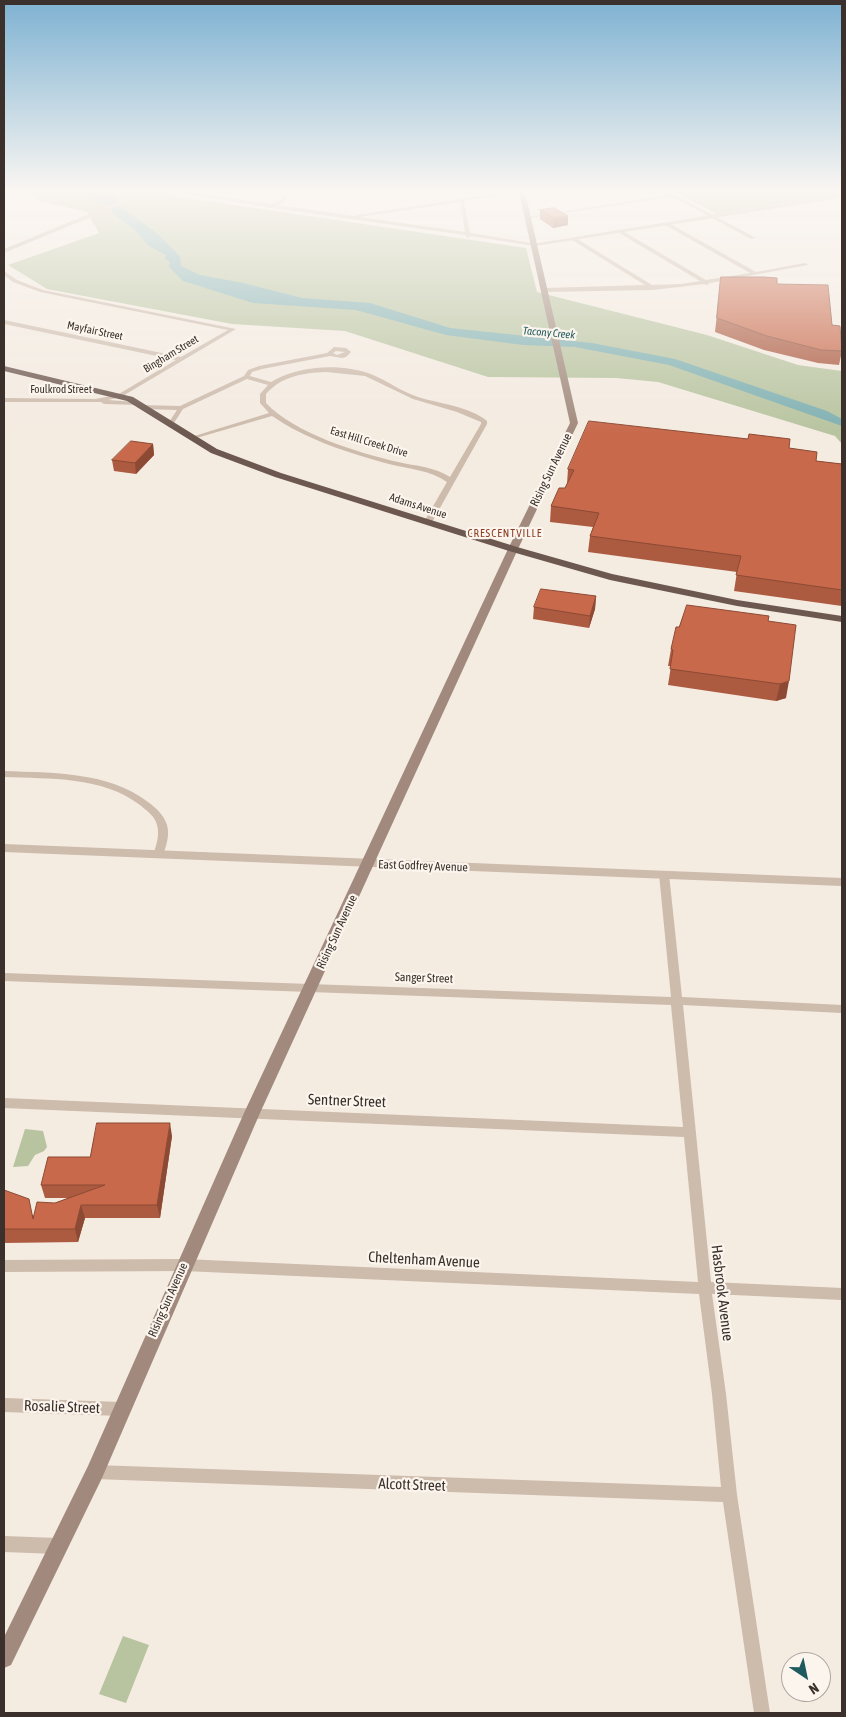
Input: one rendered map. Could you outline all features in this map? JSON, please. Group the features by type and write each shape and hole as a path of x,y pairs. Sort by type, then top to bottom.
{"highway":[{"name":"Adams Avenue","path":"4,369 118,396 140,405 214,451 258,468 513,549 610,577 737,603 842,619"}],"main road":[{"name":"Rising Sun Avenue","path":"4,1658 94,1472 252,1113 312,987 513,549 574,423 541,272"}],"street":[{"path":"627,272 653,288"},
{"path":"690,272 707,282"},
{"path":"545,290 653,288 707,282 766,272"},
{"name":"Bingham Street","path":"4,273 15,281 42,291 233,329 118,396"},
{"name":"Mayfair Street","path":"4,322 182,359"},
{"path":"96,401 181,408 246,378 250,371 272,363 330,354"},
{"path":"191,438 273,414 262,398 265,390 272,384 296,374 332,370 368,376 412,397 484,421 428,522"},
{"path":"246,378 272,384"},
{"path":"87,401 94,395 94,390"},
{"name":"Foulkrod Street","path":"4,400 96,401 118,396"},
{"path":"170,425 181,408"},
{"name":"East Hill Creek Drive","path":"273,414 310,433 351,450 433,471 451,481"},
{"name":"East Hill Creek Drive","path":"433,471 460,466"},
{"path":"4,774 66,777 116,786 139,798 157,814 164,828 158,855"},
{"name":"East Godfrey Avenue","path":"4,848 842,882"},
{"name":"Hasbrook Avenue","path":"664,874 688,1132 729,1495 762,1713"},
{"name":"Sanger Street","path":"4,977 312,987 842,1009"},
{"name":"Sentner Street","path":"4,1103 688,1132"},
{"name":"Cheltenham Avenue","path":"4,1266 184,1265 842,1294"},
{"name":"Rosalie Street","path":"4,1404 121,1409"},
{"name":"Alcott Street","path":"94,1472 729,1495"},
{"path":"4,1544 57,1546"}],"green space":[{"path":"20,272 532,272 537,292 707,335 798,365 842,371 842,444 835,436 658,382 616,378 488,377 345,331 232,324 47,289"},
{"path":"25,1129 43,1131 47,1147 44,1151 35,1155 28,1166 13,1167"},
{"path":"123,1636 149,1645 126,1703 99,1694"}],"water":[{"path":"174,272 194,272 302,298 370,303 450,328 592,343 675,359 827,411 842,419 842,426 669,365 575,347 523,345 446,335 356,310 253,303 183,281"}],"building":[{"path":"721,277 764,277 777,278 777,284 828,285 832,325 840,326 842,351 821,350 767,336 717,318"},
{"path":"589,421 748,439 749,434 790,439 789,448 817,452 816,461 842,464 842,590 736,575 741,556 590,536 599,513 551,506 559,488 565,488 574,470 568,469"},
{"path":"131,441 153,444 135,463 112,460"},
{"path":"541,589 596,596 590,616 534,607"},
{"path":"687,605 769,616 768,621 796,625 789,681 780,684 670,669 673,650 671,649 676,627 679,627"},
{"path":"97,1123 170,1123 157,1205 81,1205 75,1229 4,1229 4,1190 29,1199 33,1219 37,1202 55,1203 105,1185 41,1185 48,1157 90,1157"}],"district":[{"name":"CRESCENTVILLE","path":"505,534"}],"water label":[{"name":"Tacony Creek","path":"549,333"}]}
